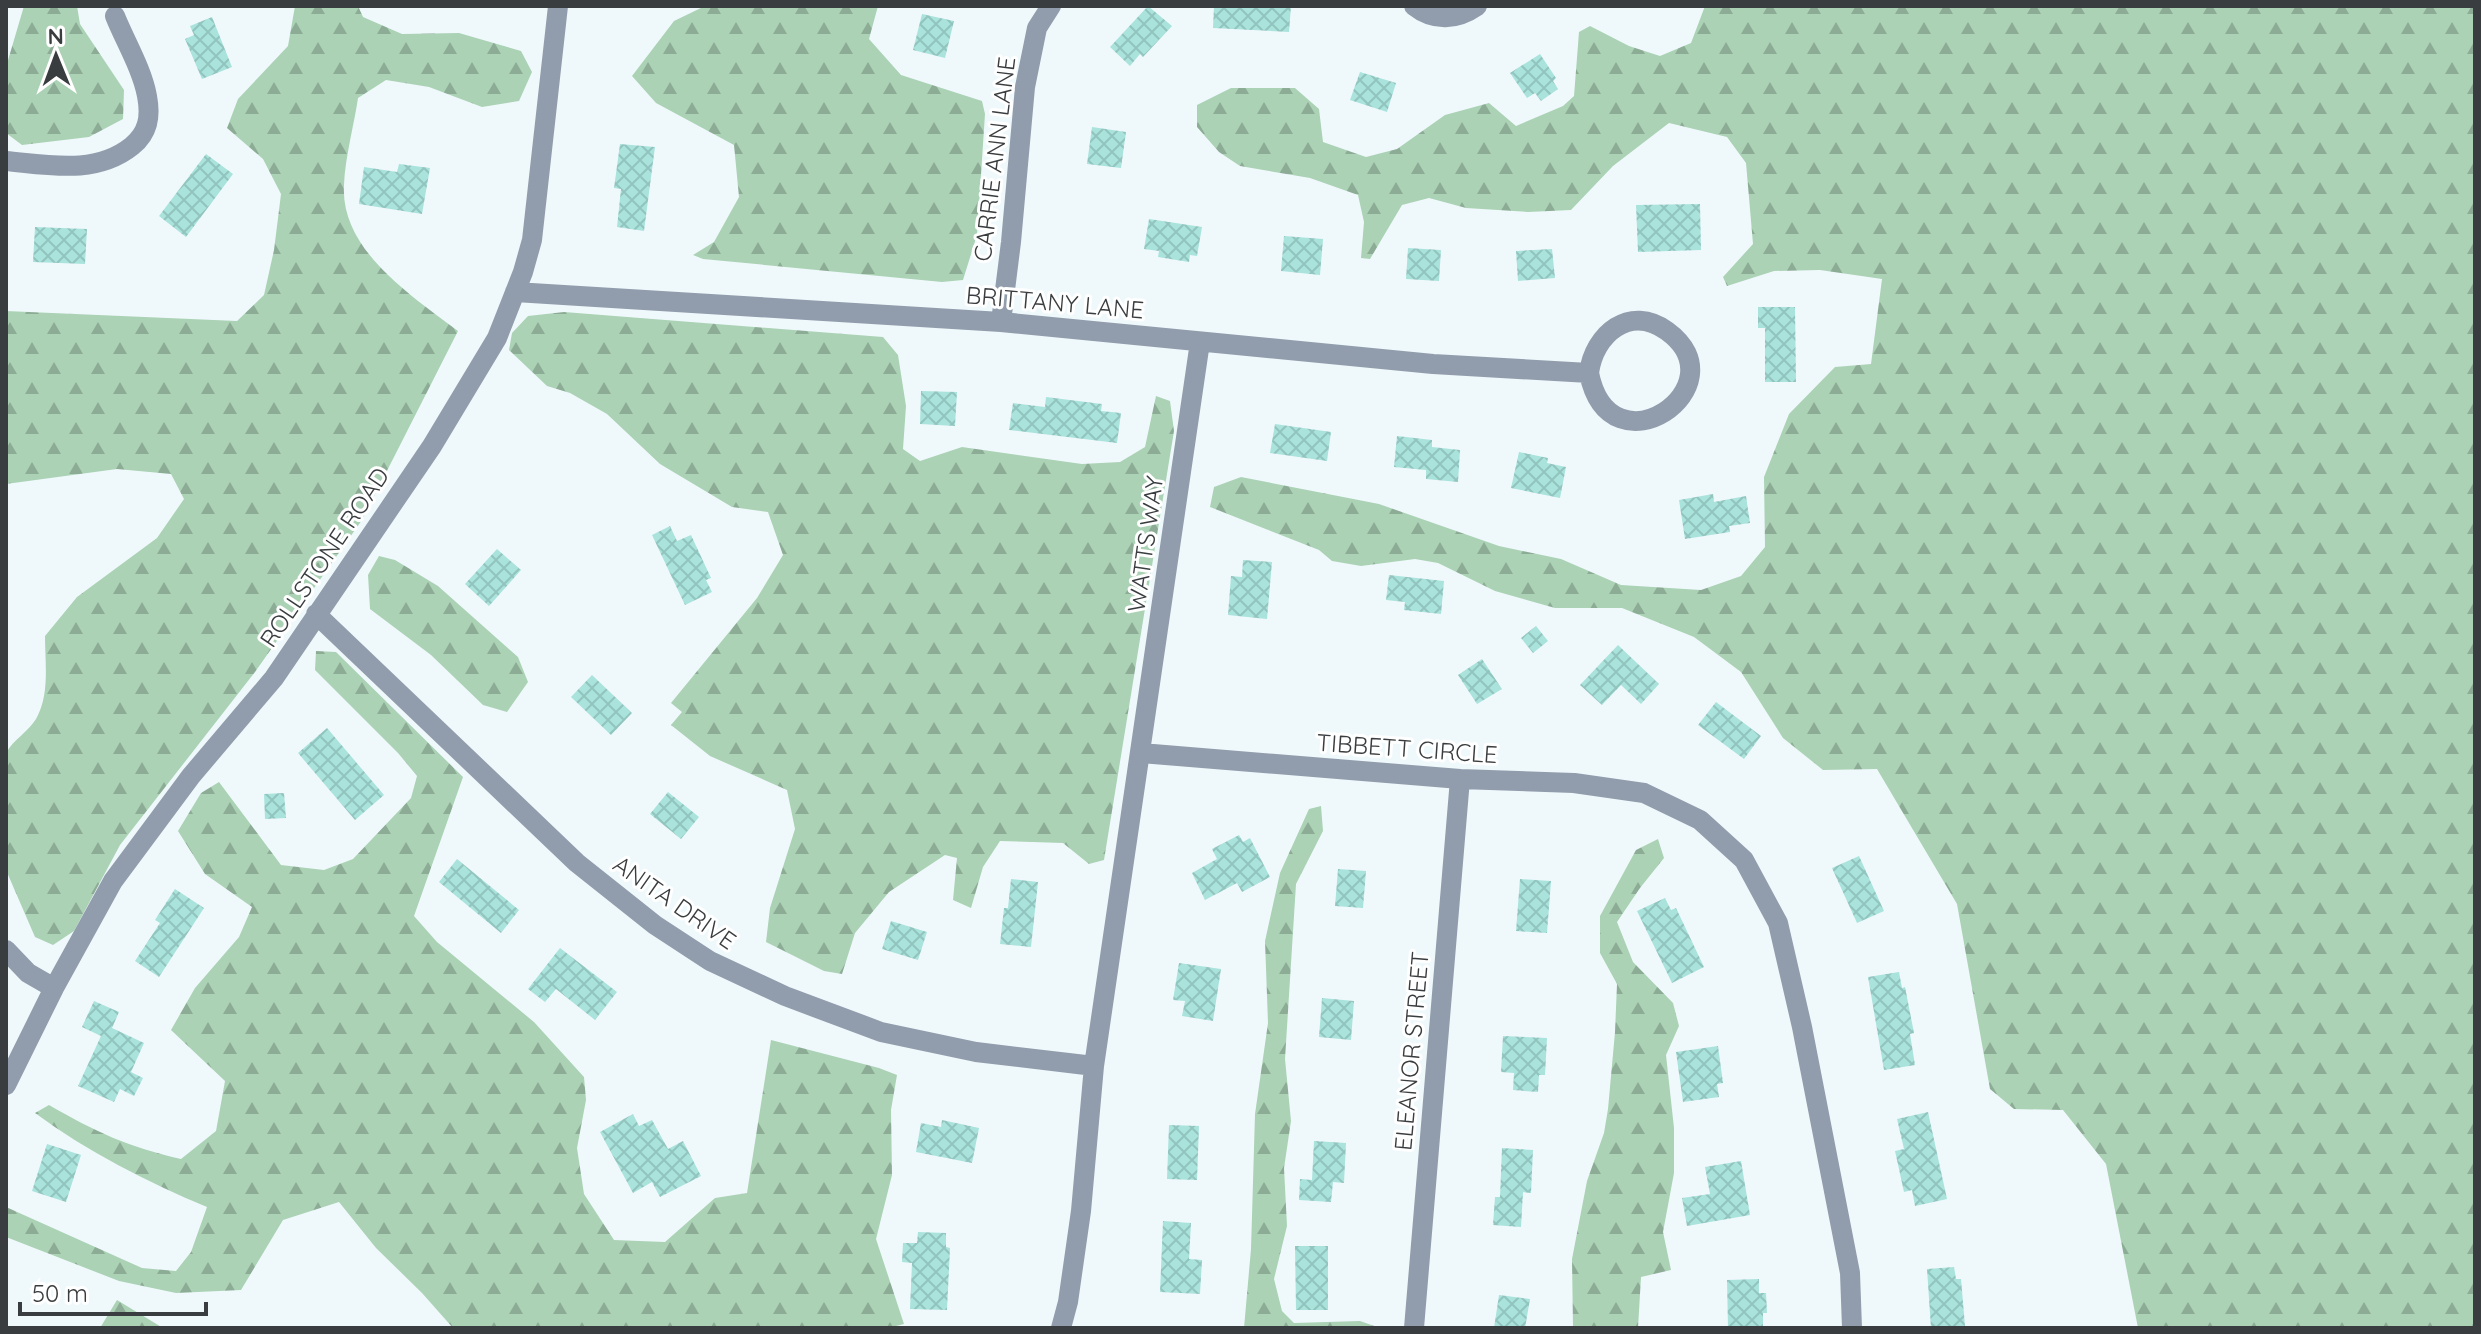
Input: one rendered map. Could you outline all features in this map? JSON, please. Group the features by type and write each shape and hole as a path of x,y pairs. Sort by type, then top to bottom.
{"street":[{"name":"ROLLSTONE ROAD","path":"6,1085 54,988 113,881 191,776 274,678 432,446 497,338 532,240 558,6"},
{"name":"CARRIE ANN LANE","path":"1001,322 1025,87 1037,28 1051,6"},
{"path":"1414,6 1434,17 1450,18 1466,14 1477,6"},
{"path":"6,161 86,166 122,154 144,136 149,120 147,93 115,16"},
{"name":"BRITTANY LANE","path":"515,292 1001,322 1433,364 1589,373"},
{"path":"1628,322 1645,322 1662,327 1676,337 1685,351 1689,368 1688,384 1681,398 1657,418 1642,421 1626,420 1611,413 1592,389 1589,373 1591,356 1599,341 1612,329 1628,322"},
{"name":"WATTS WAY","path":"1141,753 1200,342"},
{"name":"ANITA DRIVE","path":"316,614 577,863 655,925 710,961 785,996 904,1038 976,1052 1094,1066"},
{"path":"1061,1328 1068,1302 1081,1211 1094,1066 1141,753"},
{"name":"TIBBETT CIRCLE","path":"1141,753 1460,779 1574,783 1644,793 1700,820 1744,860 1778,923 1802,1027 1850,1273 1852,1328"},
{"name":"ELEANOR STREET","path":"1414,1328 1460,779"},
{"path":"6,950 28,973 54,988"}],"green space":[{"path":"24,6 77,6 80,24 124,90 123,119 89,137 22,145 6,133 6,67"},
{"path":"295,6 358,6 363,17 402,34 459,33 521,51 532,72 519,101 482,107 429,87 386,80 358,98 344,185 346,208 354,230 366,251 382,269 458,331 362,520 255,672 120,845 74,931 53,945 35,937 6,870 6,753 33,724 40,709 46,679 45,636 77,597 157,538 184,499 171,474 117,469 6,484 6,311 237,321 264,295 281,194 263,159 227,128 238,99 288,46"},
{"path":"705,6 878,6 869,39 901,75 982,101 985,114 977,235 963,280 942,282 703,259 693,255 714,242 739,197 734,145 656,103 632,76 674,21"},
{"path":"1705,6 2475,6 2475,1328 2138,1328 2106,1164 2063,1110 2014,1109 1990,1089 1957,904 1877,769 1823,770 1783,738 1741,672 1694,637 1622,608 1555,608 1495,591 1438,563 1415,559 1361,566 1332,561 1319,550 1210,507 1214,487 1241,477 1379,504 1499,546 1561,559 1621,585 1701,590 1741,576 1765,547 1764,477 1789,414 1835,367 1871,364 1882,279 1820,270 1774,271 1727,286 1723,277 1753,244 1746,163 1727,137 1669,123 1613,166 1571,210 1528,212 1466,208 1429,198 1402,205 1370,259 1361,258 1364,222 1358,195 1310,178 1240,166 1219,152 1197,127 1197,105 1231,88 1295,88 1319,109 1323,142 1366,157 1397,149 1445,115 1489,103 1516,126 1563,106 1574,96 1579,32 1590,26 1629,46 1660,56 1691,43"},
{"path":"564,312 883,337 898,355 906,406 903,449 920,461 962,447 1082,464 1120,462 1145,447 1156,396 1170,401 1174,431 1104,860 1089,864 1063,843 1000,841 983,867 971,908 953,900 957,858 945,855 889,892 855,933 842,974 824,971 766,942 770,908 795,829 787,790 710,756 671,725 682,712 671,703 757,598 783,555 768,512 732,507 660,464 607,414 570,393 547,386 509,350 512,333 528,316"},
{"path":"379,556 395,560 438,586 518,657 528,682 507,712 483,705 431,655 370,609 368,575"},
{"path":"316,651 336,652 463,777 414,916 437,942 534,1022 584,1077 586,1100 577,1148 584,1194 614,1240 665,1242 715,1198 747,1193 771,1040 879,1068 897,1075 891,1110 892,1175 876,1239 904,1324 888,1328 453,1328 376,1248 339,1202 283,1220 241,1290 176,1293 119,1281 6,1237 6,1207 142,1268 176,1271 191,1252 207,1207 118,1165 35,1113 49,1105 113,1138 181,1159 216,1131 225,1081 171,1030 195,988 239,937 252,907 205,874 178,831 201,793 219,782 281,865 324,870 353,859 411,798 417,776 315,670"},
{"path":"1321,806 1323,831 1296,884 1285,1059 1291,1121 1284,1168 1287,1226 1274,1279 1282,1311 1294,1323 1360,1321 1380,1328 1244,1328 1251,1249 1255,1114 1268,1023 1265,941 1280,873 1309,809"},
{"path":"1658,839 1664,858 1617,922 1633,962 1673,1003 1679,1026 1666,1055 1674,1128 1674,1173 1663,1232 1671,1270 1641,1277 1638,1328 1573,1328 1572,1259 1587,1181 1604,1133 1615,1032 1617,984 1600,953 1600,916 1636,850"},
{"path":"117,1300 163,1328 100,1328"}],"building":[{"path":"1148,6 1172,26 1143,57 1140,54 1130,66 1110,47"},
{"path":"1214,6 1291,6 1289,32 1213,28"},
{"path":"922,14 954,21 945,58 913,50"},
{"path":"212,17 232,67 202,79 185,39 194,35 190,26"},
{"path":"1540,54 1556,78 1553,81 1558,89 1541,101 1535,93 1527,98 1510,73"},
{"path":"1360,72 1396,83 1387,112 1350,100"},
{"path":"1092,127 1126,132 1121,168 1087,164"},
{"path":"620,144 655,147 644,231 617,227 621,189 614,188"},
{"path":"206,154 233,174 186,237 159,216"},
{"path":"399,164 430,168 422,214 359,204 364,167 397,172"},
{"path":"1700,204 1701,250 1638,252 1636,205"},
{"path":"1149,219 1202,227 1197,256 1190,255 1189,262 1158,257 1159,251 1144,249"},
{"path":"35,227 87,229 85,264 33,262"},
{"path":"1284,236 1323,239 1320,275 1281,271"},
{"path":"1408,248 1441,250 1439,281 1406,279"},
{"path":"1552,249 1555,278 1518,281 1516,251"},
{"path":"1758,307 1795,307 1796,382 1765,382 1765,328 1758,328"},
{"path":"921,391 957,392 955,426 920,424"},
{"path":"1046,397 1102,404 1101,411 1121,413 1117,443 1009,430 1013,403 1045,407"},
{"path":"1275,424 1331,432 1327,461 1270,453"},
{"path":"1397,436 1432,440 1432,447 1460,450 1458,482 1426,479 1426,470 1394,467"},
{"path":"1519,452 1548,458 1547,463 1566,467 1560,498 1511,488"},
{"path":"1713,494 1714,502 1746,496 1750,523 1729,526 1730,532 1685,539 1679,500"},
{"path":"670,526 677,541 691,535 711,578 706,580 712,592 685,605 652,535"},
{"path":"497,549 521,570 489,606 465,584"},
{"path":"1243,560 1272,562 1267,619 1228,615 1231,576 1242,577"},
{"path":"1389,575 1444,581 1441,614 1404,610 1405,602 1386,600"},
{"path":"1536,626 1548,641 1533,653 1521,638"},
{"path":"1618,645 1659,684 1641,704 1621,685 1602,705 1580,685"},
{"path":"1482,659 1502,689 1477,704 1458,675"},
{"path":"592,675 632,713 611,735 571,697"},
{"path":"1716,702 1761,736 1744,759 1698,725"},
{"path":"327,728 384,795 355,820 298,753"},
{"path":"668,792 699,817 681,839 650,814"},
{"path":"284,793 286,818 265,819 264,794"},
{"path":"1239,835 1243,842 1250,838 1270,877 1242,892 1237,883 1205,900 1192,873 1217,859 1212,849"},
{"path":"1859,856 1884,911 1857,923 1832,868"},
{"path":"457,859 519,910 501,933 439,882"},
{"path":"1338,869 1366,871 1363,908 1335,906"},
{"path":"1011,879 1038,882 1031,947 1000,944"},
{"path":"1520,879 1551,881 1547,933 1516,931"},
{"path":"175,889 204,908 159,977 135,961 160,923 155,920"},
{"path":"1665,898 1671,910 1676,908 1704,967 1672,983 1637,911"},
{"path":"891,921 927,932 918,960 882,949"},
{"path":"560,948 617,992 595,1020 556,989 545,1002 528,989"},
{"path":"1179,963 1221,969 1213,1021 1182,1016 1185,1001 1173,1000"},
{"path":"1899,972 1914,1033 1910,1034 1915,1065 1884,1070 1868,977"},
{"path":"1322,998 1354,1001 1351,1040 1319,1037"},
{"path":"94,1001 119,1012 112,1028 144,1043 131,1072 143,1078 134,1096 120,1089 114,1102 78,1086 101,1036 82,1027"},
{"path":"1503,1036 1547,1038 1545,1075 1539,1075 1538,1092 1513,1090 1514,1073 1501,1072"},
{"path":"1718,1046 1723,1083 1717,1084 1719,1097 1683,1102 1676,1052"},
{"path":"1928,1112 1947,1199 1915,1206 1912,1190 1904,1192 1895,1151 1904,1149 1897,1119"},
{"path":"633,1114 639,1126 652,1120 668,1149 683,1141 701,1176 660,1197 652,1182 633,1193 600,1132"},
{"path":"942,1120 979,1128 972,1163 916,1152 921,1123 941,1127"},
{"path":"1169,1125 1199,1126 1197,1180 1167,1179"},
{"path":"1314,1141 1346,1143 1344,1183 1333,1182 1331,1202 1299,1200 1300,1179 1312,1180"},
{"path":"47,1144 81,1155 66,1202 32,1191"},
{"path":"1502,1148 1533,1150 1531,1193 1523,1192 1521,1227 1493,1225 1495,1197 1500,1197"},
{"path":"1741,1161 1750,1215 1687,1226 1682,1198 1710,1194 1705,1167"},
{"path":"1163,1221 1191,1223 1189,1259 1202,1260 1200,1294 1160,1292"},
{"path":"918,1232 946,1233 946,1247 950,1248 947,1310 910,1309 912,1263 902,1262 903,1243 917,1243"},
{"path":"1295,1246 1328,1246 1328,1310 1296,1310"},
{"path":"1954,1267 1956,1279 1961,1279 1965,1326 1931,1328 1927,1269"},
{"path":"1759,1279 1759,1293 1766,1293 1767,1313 1763,1313 1763,1328 1728,1328 1727,1280"},
{"path":"1499,1295 1530,1299 1525,1328 1494,1328"}]}
